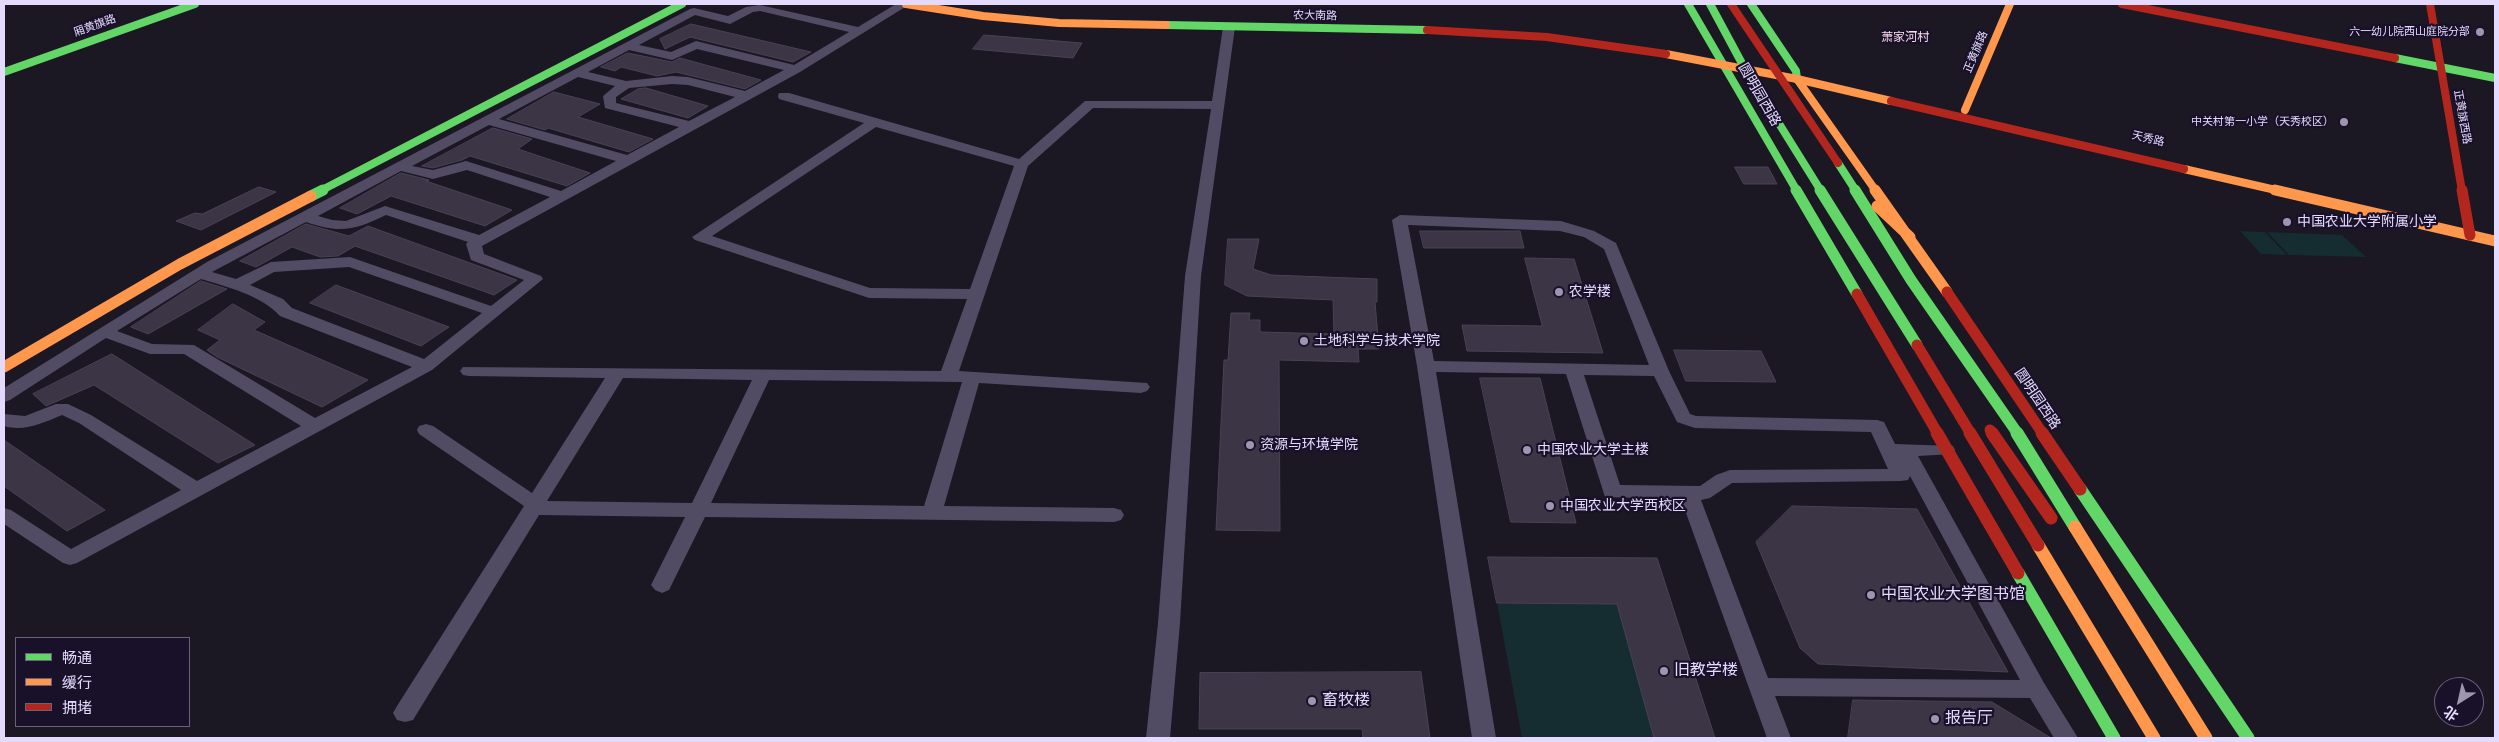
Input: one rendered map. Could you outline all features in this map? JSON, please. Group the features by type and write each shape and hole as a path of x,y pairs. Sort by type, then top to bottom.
{"street":[{"name":"厢黄旗路","path":"4,72 195,4"},
{"path":"4,367 180,264 682,4"},
{"path":"4,515 70,558 426,366 535,279 477,257 474,244 796,69 905,4"},
{"name":"农大南路","path":"905,4 983,16 1050,23 1498,31 1606,43 1720,60"},
{"name":"农大南路","path":"947,4 1026,14 1099,19 1497,25 1619,39 1720,60"},
{"name":"圆明园西路","path":"1688,4 2114,738"},
{"name":"圆明园西路","path":"1710,4 1743,65 1871,268 2154,738"},
{"name":"圆明园西路","path":"1731,4 1774,71 1853,184 1916,288 1934,310 2032,454 2112,589 2206,738"},
{"name":"圆明园西路","path":"1751,4 1796,75 1910,237 2248,738"},
{"name":"正黄旗路","path":"1965,110 2010,4"},
{"path":"2122,4 2495,78"},
{"name":"正黄旗西路","path":"2430,4 2469,230"},
{"path":"4,396 199,273 694,12 730,20 750,9 760,8 860,31"},
{"path":"1158,738 1169,623 1193,276 1230,27"},
{"path":"628,46 672,56 696,45 796,69"},
{"path":"1720,60 1796,75"},
{"path":"577,73 626,85 672,80 688,81 747,96"},
{"name":"天秀路","path":"1796,75 1965,110 2469,230 2495,241"},
{"name":"天秀路","path":"1796,75 2469,230 2495,231"},
{"path":"626,85 609,96 610,105 691,126"},
{"path":"784,96 1022,164"},
{"path":"948,377 1022,164 1090,104 1218,105"},
{"path":"488,120 629,160"},
{"path":"874,122 700,237 869,293 977,294"},
{"path":"400,166 417,174 442,176 466,165 562,196"},
{"path":"1853,184 1910,237"},
{"path":"305,216 330,226 348,227 385,210 481,241"},
{"path":"1484,738 1426,366 1400,220 1561,226 1589,234 1611,246 1660,371 1683,418 1695,422 1877,426 1897,450 2066,738"},
{"path":"237,285 271,267 350,262 494,312"},
{"path":"199,273 237,285 277,302 286,312 426,366"},
{"name":"圆明园西路","path":"1916,288 1919,304 1939,342"},
{"path":"104,332 150,349 188,349 314,426"},
{"path":"1426,366 1660,371"},
{"path":"1573,369 1612,492 1703,493 1712,489 1720,480 1730,477 1901,475 1897,450"},
{"path":"469,371 948,377 1141,386"},
{"path":"405,713 617,373"},
{"path":"662,585 763,375"},
{"path":"932,513 972,378"},
{"path":"4,420 9,423 31,421 62,408 85,418 196,490"},
{"path":"1985,421 2004,453 2060,529"},
{"path":"426,430 540,508 1114,515"},
{"path":"1897,450 1946,450"},
{"path":"1689,494 1779,738"},
{"name":"圆明园西路","path":"2077,551 2112,589"},
{"path":"1760,687 2036,689"}],"green space":[{"path":"2240,231 2265,232 2287,255 2261,254"},
{"path":"2267,232 2342,235 2366,257 2289,255"},
{"path":"1497,603 1617,604 1654,738 1522,738"}],"building":[{"path":"691,24 811,52 793,62 690,37 665,49 660,39"},
{"path":"984,35 1082,43 1073,58 973,49"},
{"path":"628,53 672,62 680,58 761,80 745,89 676,72 657,76 621,67 615,71 601,67"},
{"path":"646,88 708,106 688,118 621,99 638,89"},
{"path":"554,92 600,104 578,117 653,139 629,152 548,128 545,130 507,119"},
{"path":"493,128 532,139 518,149 590,173 567,186 470,156 433,168 422,166"},
{"path":"1735,167 1768,167 1777,184 1744,184"},
{"path":"401,173 429,180 426,181 512,210 485,226 391,196 357,214 340,208"},
{"path":"259,187 276,192 201,230 176,221 195,213 202,214"},
{"path":"306,224 349,236 368,226 517,280 494,295 355,246 338,256 320,257 292,247 256,267 240,261"},
{"path":"1420,231 1520,231 1524,248 1424,248"},
{"path":"1228,239 1259,239 1253,269 1271,275 1377,279 1377,302 1375,302 1379,349 1358,349 1359,362 1279,360 1280,531 1216,530 1224,360 1228,360 1231,313 1250,313 1249,320 1260,320 1260,332 1334,334 1333,300 1247,296 1225,285"},
{"name":"农学楼","path":"1525,258 1574,259 1603,353 1467,351 1462,325 1542,326"},
{"path":"201,281 227,289 148,334 131,327"},
{"path":"336,285 449,327 421,346 310,303"},
{"path":"233,304 265,322 254,330 368,380 322,407 217,357 207,350 220,340 198,330"},
{"path":"1674,350 1761,351 1776,382 1686,381"},
{"path":"112,354 255,445 218,463 94,385 46,406 33,394"},
{"name":"中国农业大学主楼","path":"1480,378 1540,378 1576,523 1511,522"},
{"path":"4,440 105,510 67,531 4,486"},
{"name":"中国农业大学图书馆","path":"1792,506 1917,509 2008,672 1818,664 1800,648 1756,542"},
{"name":"旧教学楼","path":"1488,557 1657,558 1715,738 1654,738 1617,604 1497,603"},
{"name":"畜牧楼","path":"1421,672 1430,738 1363,738 1362,729 1199,729 1200,673"},
{"name":"报告厅","path":"1853,700 1992,702 2051,738 1848,738"}],"traffic: fast":[{"path":"4,72 195,4"},
{"path":"311,196 682,4"},
{"path":"1688,4 1857,294"},
{"path":"1710,4 1745,69 1917,345"},
{"path":"1751,4 1796,71 1797,79"},
{"path":"1166,25 1427,30"},
{"path":"2395,58 2495,78"},
{"path":"1838,163 1911,280 2032,454 2075,527"},
{"path":"2080,489 2248,738"},
{"path":"2018,573 2114,738"}],"traffic: slow":[{"path":"906,4 983,16 1059,23 1166,25"},
{"path":"1965,110 2010,4"},
{"path":"1666,54 1797,79 1891,101"},
{"path":"1797,79 1947,292"},
{"path":"2184,169 2495,241"},
{"path":"4,367 180,264 311,196"},
{"path":"1877,206 1910,237"},
{"path":"2075,527 2206,738"},
{"path":"2038,545 2154,738"}],"traffic: jam":[{"path":"1731,4 1838,163"},
{"path":"2122,4 2395,58"},
{"path":"2430,4 2470,235"},
{"path":"1427,30 1547,37 1666,54"},
{"path":"1891,101 2184,169"},
{"path":"1947,292 2080,489"},
{"path":"1857,294 2018,573"},
{"path":"1917,345 2038,545"},
{"path":"1990,430 2051,518"}],"place":[{"name":"六一幼儿院西山庭院分部","path":"2480,32"},
{"name":"中关村第一小学（天秀校区）","path":"2344,122"},
{"name":"中国农业大学附属小学","path":"2287,222"},
{"name":"农学楼","path":"1559,292"},
{"name":"土地科学与技术学院","path":"1304,341"},
{"name":"资源与环境学院","path":"1250,445"},
{"name":"中国农业大学主楼","path":"1527,450"},
{"name":"中国农业大学西校区","path":"1550,506"},
{"name":"中国农业大学图书馆","path":"1871,595"},
{"name":"旧教学楼","path":"1664,671"},
{"name":"畜牧楼","path":"1312,701"},
{"name":"报告厅","path":"1935,719"}],"district":[{"name":"萧家河村","path":"1905,38"}]}
